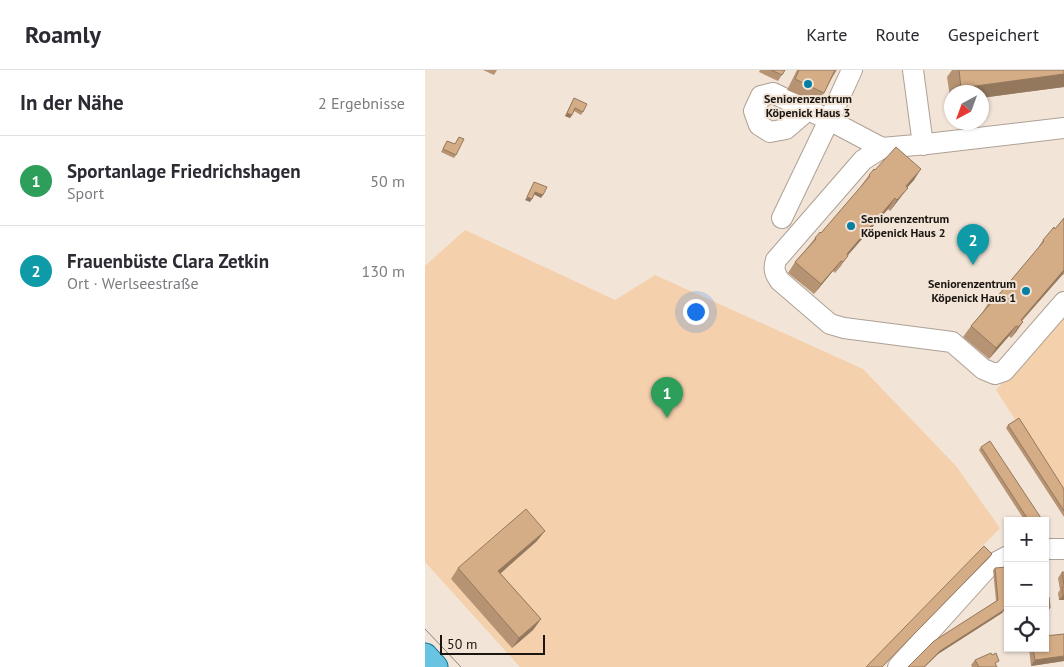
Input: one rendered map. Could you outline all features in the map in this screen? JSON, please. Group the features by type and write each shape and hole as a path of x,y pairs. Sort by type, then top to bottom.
{"main road":[{"path":"425,656 435,667"}],"street":[{"path":"782,218 852,70"},
{"path":"913,70 923,145"},
{"path":"808,110 882,148"},
{"path":"1064,128 882,148 863,160 776,260 774,267 775,275 780,281 830,324 844,328 952,342 983,369 995,374 1004,371 1064,302"},
{"path":"1049,549 1064,549"},
{"path":"898,667 989,566 1004,558"}],"shaded area":[{"path":"465,230 615,300 655,275 863,369 956,466 1000,528 867,667 520,667 425,562 425,266"},
{"path":"1064,312 1064,495 996,390"}],"building":[{"path":"771,70 785,70 782,75"},
{"path":"799,70 835,70 824,93 795,79"},
{"path":"959,70 1064,70 1064,74 983,85 961,85"},
{"path":"574,98 587,104 583,112 575,108 572,115 567,113"},
{"path":"459,137 464,139 456,155 443,149 447,141 455,144"},
{"name":"Seniorenzentrum Köpenick Haus 2","path":"896,147 921,169 906,186 908,188 897,200 895,198 847,254 848,256 843,262 841,261 821,284 795,262 874,169"},
{"path":"534,182 547,187 543,195 535,192 532,199 527,197"},
{"name":"Seniorenzentrum Köpenick Haus 1","path":"1064,218 1064,270 1021,320 1023,322 1018,327 1016,326 996,348 971,326 991,303 989,302 994,296 996,298 1054,227 1055,229"},
{"path":"1019,418 1064,489 1064,511 1008,425"},
{"path":"990,441 1040,517 1026,517 981,447"},
{"path":"526,509 545,531 498,571 541,619 519,638 458,568"},
{"path":"984,546 992,554 882,667 866,667"},
{"path":"1004,567 1004,610 940,651 924,667 908,667 934,641 998,600 995,568"},
{"path":"1064,634 1064,656 1035,660 1034,652 1049,652 1049,636"},
{"path":"991,653 992,655 996,653 999,661 995,663 997,667 979,667 975,660"}],"tram line":[{"path":"425,629 461,667"}],"place":[{"name":"Seniorenzentrum Köpenick Haus 3","path":"808,84"},
{"name":"Seniorenzentrum Köpenick Haus 2","path":"851,226"},
{"name":"Frauenbüste Clara Zetkin","path":"973,265"},
{"name":"Seniorenzentrum Köpenick Haus 1","path":"1026,291"},
{"name":"Sportanlage Friedrichshagen","path":"667,418"}]}
